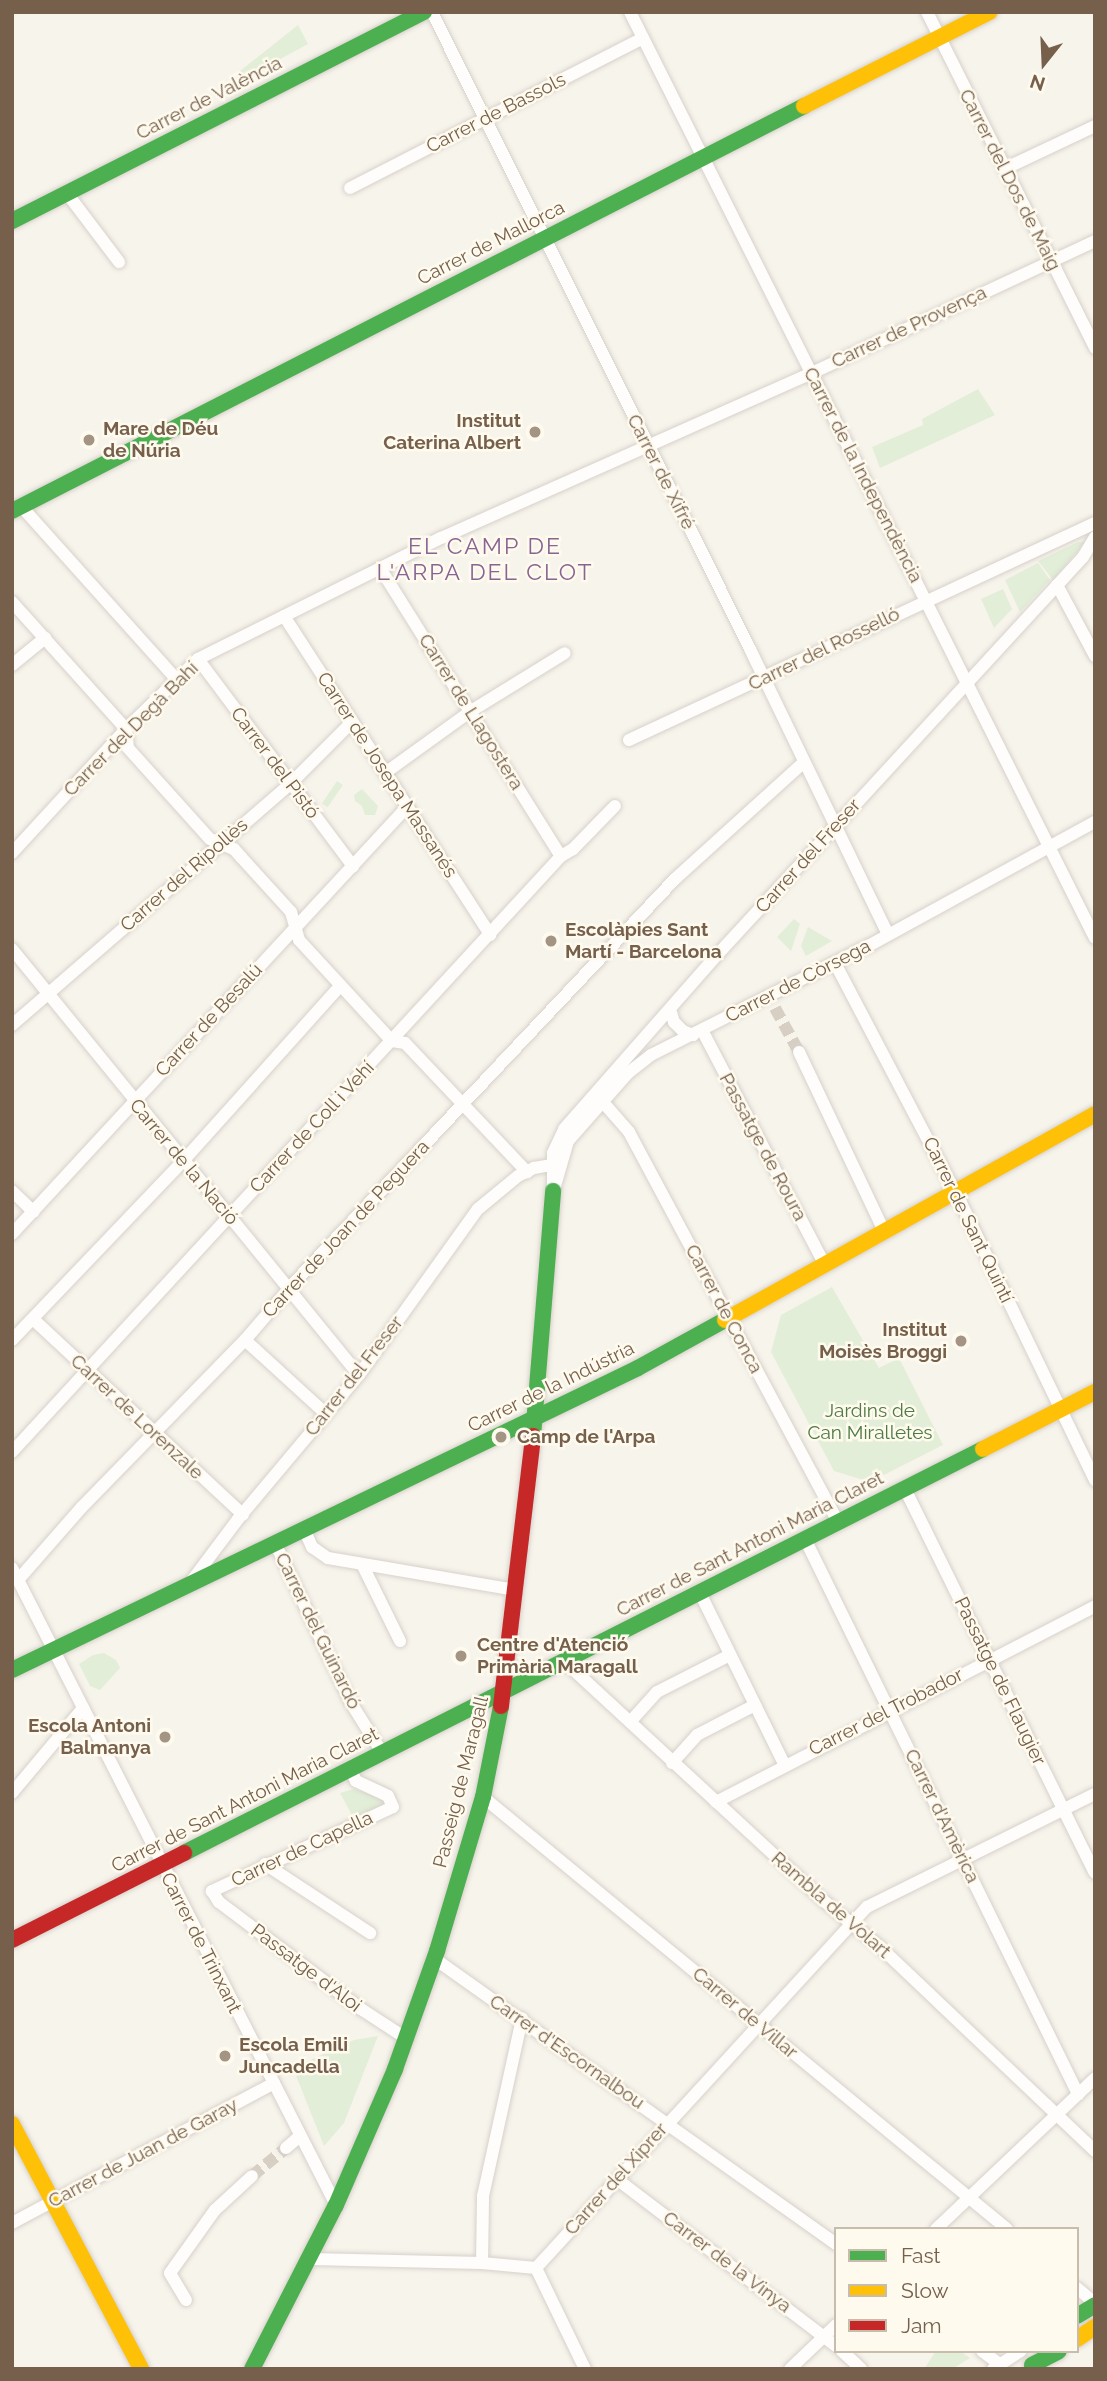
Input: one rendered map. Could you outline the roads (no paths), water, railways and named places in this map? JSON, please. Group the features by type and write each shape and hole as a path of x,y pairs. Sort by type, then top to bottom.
{"main road":[{"name":"Carrer de València","path":"12,220 424,12"},
{"name":"Carrer de Mallorca","path":"17,509 989,12"},
{"name":"Carrer de la Indústria","path":"12,1670 490,1442 535,1417 638,1368 729,1320 1095,1114"},
{"name":"Passeig de Maragall","path":"252,2369 336,2205 407,2039 435,1959 483,1797 504,1693 535,1417 554,1191"},
{"name":"Carrer de Sant Antoni Maria Claret","path":"12,1940 1095,1392"},
{"path":"12,2124 141,2369"},
{"path":"1079,2315 1095,2304"},
{"path":"1079,2338 1095,2327"},
{"path":"1031,2367 1042,2353"},
{"path":"1031,2367 1056,2353"}],"street":[{"name":"Carrer de Xifré","path":"432,12 764,677 888,934"},
{"name":"Carrer de la Independència","path":"630,12 1095,938"},
{"name":"Carrer del Dos de Maig","path":"927,12 1095,348"},
{"name":"Carrer de Bassols","path":"349,188 643,38"},
{"path":"1004,169 1095,126"},
{"path":"66,192 120,262"},
{"name":"Carrer de Provença","path":"493,516 812,373 1095,241"},
{"path":"17,509 176,679"},
{"name":"Carrer del Degà Bahí","path":"12,853 126,729 198,659 380,568 493,516"},
{"name":"Carrer del Rosselló","path":"629,740 1095,523"},
{"name":"Carrer del Freser","path":"187,1588 359,1374 478,1209 493,1194 527,1172 551,1165 556,1143 564,1129 967,681 1083,557 1095,537"},
{"name":"Carrer de Llagostera","path":"380,568 561,856"},
{"path":"1057,584 1095,656"},
{"path":"12,603 126,729 128,748 211,839 234,849 291,912 299,940 340,986 392,1041 405,1043 518,1159 527,1172"},
{"name":"Carrer de Josepa Massanés","path":"284,616 490,935"},
{"path":"12,665 45,638"},
{"path":"386,773 471,711 565,653"},
{"name":"Carrer del Pistó","path":"198,659 352,866"},
{"name":"Carrer del Ripollès","path":"12,1025 290,784 352,722"},
{"name":"Carrer de Joan de Peguera","path":"15,1574 155,1435 463,1102 675,879 804,762"},
{"name":"Carrer de Coll i Vehí","path":"12,1452 88,1373 561,856 573,849 615,806"},
{"name":"Carrer de Besalú","path":"12,1234 407,807"},
{"name":"Carrer de Còrsega","path":"554,1191 568,1141 635,1066 697,1032 772,1002 835,963 1095,822"},
{"name":"Carrer de la Nació","path":"12,949 134,1102 359,1374"},
{"name":"Carrer de Sant Quintí","path":"835,963 956,1192 1095,1480"},
{"path":"12,1340 184,1160 340,986"},
{"name":"Passatge de Roura","path":"670,1009 674,1022 683,1031 697,1032 825,1265"},
{"path":"799,1052 884,1231"},
{"name":"Carrer de Conca","path":"602,1101 629,1132 838,1522"},
{"name":"Passeig de Maragall","path":"551,1165 554,1191"},
{"path":"12,1191 34,1212"},
{"name":"Carrer de Lorenzale","path":"33,1319 45,1327 88,1373 243,1515"},
{"path":"245,1340 326,1414"},
{"name":"Passatge de Flaugier","path":"905,1489 1095,1873"},
{"path":"304,1529 318,1554 516,1590"},
{"name":"Carrer d'Amèrica","path":"805,1539 1078,2094"},
{"name":"Carrer del Guinardó","path":"275,1543 351,1703 383,1754"},
{"path":"362,1564 400,1641"},
{"name":"Carrer de Trinxant","path":"15,1574 336,2205"},
{"path":"700,1593 784,1764"},
{"name":"Carrer del Trobador","path":"716,1802 784,1764 1095,1606"},
{"path":"630,1722 657,1692 730,1655"},
{"name":"Rambla de Volart","path":"565,1662 672,1763 879,1946 1095,2151"},
{"path":"672,1763 697,1735 755,1705"},
{"path":"12,1793 83,1708"},
{"name":"Carrer de Capella","path":"212,1891 265,1864 393,1807 388,1796 356,1781 351,1770"},
{"name":"Carrer del Xiprer","path":"536,2268 757,2023 874,1902 1095,1794"},
{"name":"Carrer de Villar","path":"483,1797 1005,2227"},
{"path":"265,1864 370,1933"},
{"name":"Passatge d'Aloi","path":"212,1891 219,1902 361,2009 407,2039"},
{"name":"Carrer d'Escornalbou","path":"435,1959 522,2018 834,2243"},
{"path":"482,2263 483,2196 522,2018"},
{"path":"938,2227 1095,2078"},
{"name":"Carrer de Juan de Garay","path":"12,2223 274,2083"},
{"path":"286,2148 300,2136"},
{"path":"186,2300 170,2273 215,2210 252,2176"},
{"name":"Carrer de la Vinya","path":"618,2180 834,2344"},
{"path":"310,2259 482,2263 536,2268 585,2369"},
{"path":"1079,2290 1095,2304"},
{"path":"790,2369 834,2327"},
{"path":"844,2353 861,2369"},
{"path":"984,2353 996,2367 1018,2353"}],"tunnel":[{"path":"775,1008 799,1052"},
{"path":"252,2176 286,2148"}],"place":[{"name":"Institut Caterina Albert","path":"535,432"},
{"name":"Mare de Déu de Núria","path":"89,440"},
{"name":"Escolàpies Sant Martí - Barcelona","path":"551,941"},
{"name":"Institut Moisès Broggi","path":"961,1341"},
{"name":"Camp de l'Arpa","path":"501,1437"},
{"name":"Centre d'Atenció Primària Maragall","path":"461,1656"},
{"name":"Escola Antoni Balmanya","path":"165,1737"},
{"name":"Escola Emili Juncadella","path":"225,2056"}],"district":[{"name":"EL CAMP DE L'ARPA DEL CLOT","path":"485,559"}],"park label":[{"name":"Jardins de Can Miralletes","path":"870,1422"}]}
